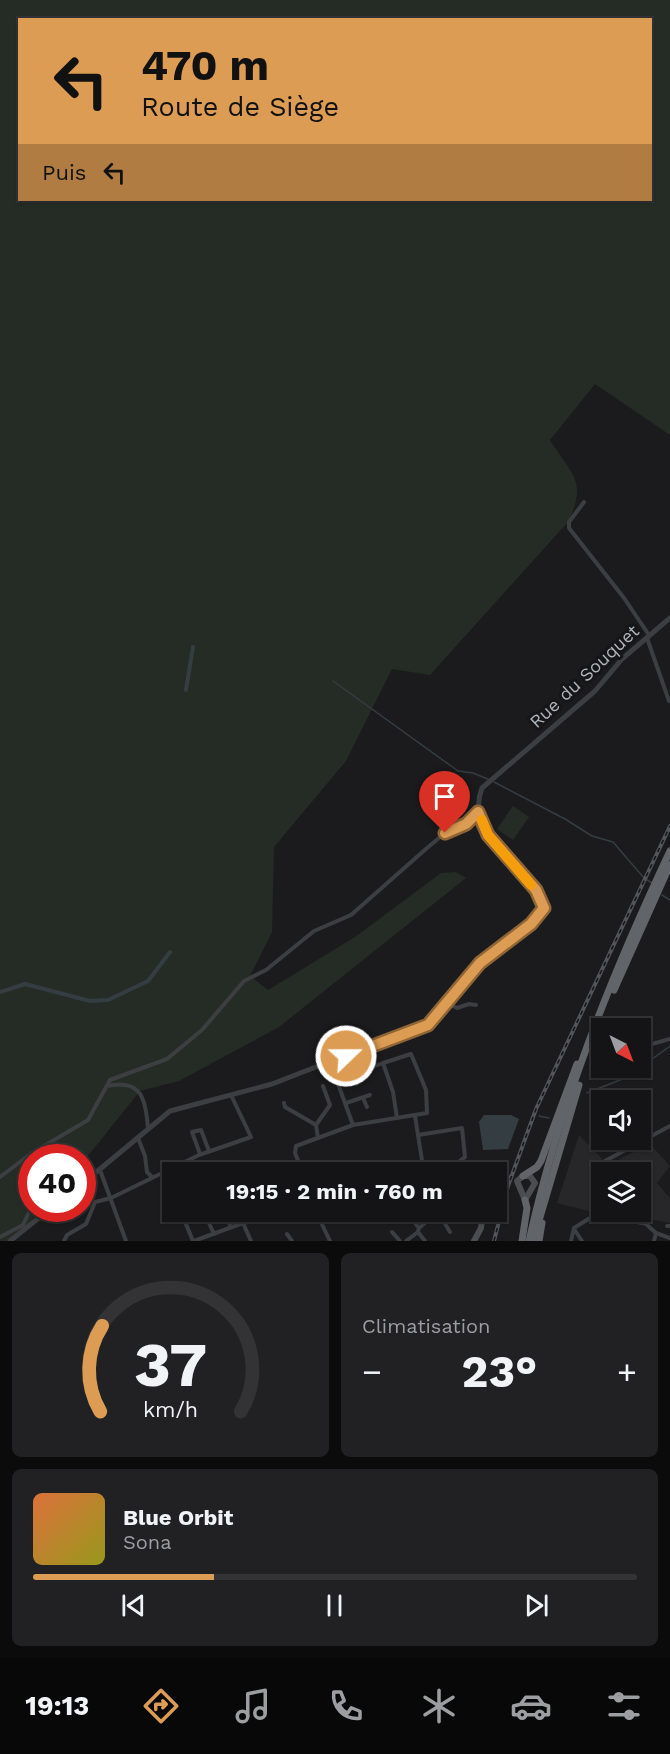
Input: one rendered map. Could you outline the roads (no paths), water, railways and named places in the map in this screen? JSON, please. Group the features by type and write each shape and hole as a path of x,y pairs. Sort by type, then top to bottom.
{"highway":[{"path":"515,1178 537,1167 541,1161 555,1118 630,936 670,851"},
{"path":"531,1241 569,1114 600,1026 636,937 670,865"},
{"path":"531,1241 564,1114 612,981"},
{"path":"539,1241 549,1185"},
{"path":"522,1241 527,1208 525,1200"}],"main road":[{"path":"507,1178 530,1176 535,1183 525,1200"},
{"path":"515,1178 525,1200"},
{"path":"474,1241 482,1222"}],"street":[{"path":"584,502 568,522 569,528 624,598 648,636 669,701"},
{"name":"Rue du Souquet","path":"478,812 478,799 482,789 595,691 622,659 670,618"},
{"path":"47,1144 88,1120 110,1080 167,1059 202,1030 244,981 266,970 314,931 351,915 436,841 466,824 478,812 488,835 536,890 544,908 531,924 480,963 423,1029 383,1041 272,1084 170,1111 96,1173"},
{"path":"447,1003 454,1007 471,1003 476,1005"},
{"path":"651,1044 670,1039"},
{"path":"299,1162 294,1149 298,1144 353,1125 427,1113 427,1094 411,1054 338,1080"},
{"path":"330,1062 353,1125"},
{"path":"383,1063 393,1092 397,1118"},
{"path":"107,1086 123,1082 133,1086 142,1096 148,1130"},
{"path":"318,1138 316,1125 330,1105 323,1086"},
{"path":"64,1241 67,1234 86,1224 95,1202 111,1198 200,1154 251,1137 231,1095"},
{"path":"346,1103 370,1095"},
{"path":"363,1098 367,1107"},
{"path":"284,1102 285,1107 316,1125"},
{"path":"415,1116 422,1162"},
{"path":"605,1162 670,1126"},
{"path":"418,1135 462,1128 465,1157 460,1162"},
{"path":"200,1154 191,1133 201,1130 209,1151"},
{"path":"138,1138 146,1156 147,1172 152,1177"},
{"path":"0,1177 18,1164"},
{"path":"100,1170 124,1240"},
{"path":"571,1241 574,1228 591,1215"},
{"path":"0,1237 23,1225 24,1222"},
{"path":"10,1241 34,1222"},
{"path":"185,1222 194,1241 248,1222"},
{"path":"209,1222 214,1234"},
{"path":"229,1222 231,1227"},
{"path":"321,1222 330,1241"},
{"path":"413,1222 425,1241"},
{"path":"406,1241 426,1222"},
{"path":"444,1222 450,1232"},
{"path":"635,1222 646,1224 656,1233 670,1238"},
{"path":"243,1223 251,1241"},
{"path":"574,1228 582,1241"},
{"path":"392,1232 400,1241"},
{"path":"654,1241 656,1233"},
{"path":"287,1234 292,1241"}],"waterway":[{"path":"186,690 193,647"},
{"path":"333,681 458,771 473,773 490,780"},
{"path":"494,782 565,819 592,836 613,842 644,878 652,883"},
{"path":"662,895 670,900"},
{"path":"0,992 25,984 90,1001 108,1000 148,981 170,952"},
{"path":"651,1060 670,1046"},
{"path":"587,1093 625,1078"},
{"path":"539,1116 549,1118"}],"railway":[{"path":"494,1241 508,1186 536,1109 670,826"}]}
